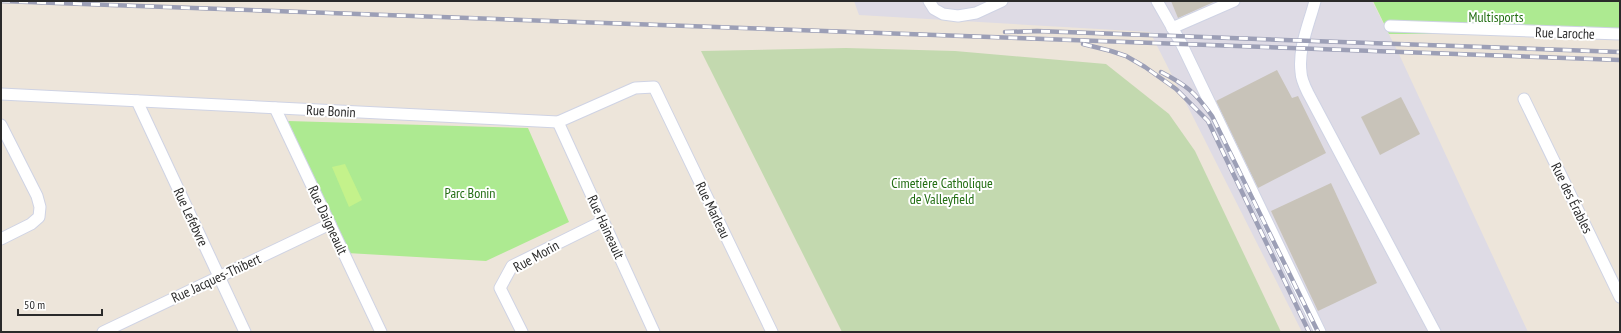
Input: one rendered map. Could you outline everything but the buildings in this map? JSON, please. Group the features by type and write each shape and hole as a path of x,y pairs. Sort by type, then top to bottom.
{"street":[{"path":"929,1 934,9 943,14 958,16 976,13 1002,1"},
{"path":"1157,1 1181,43 1320,332"},
{"path":"1172,28 1234,1"},
{"path":"1315,1 1302,48 1300,61 1301,74 1308,93 1435,332"},
{"name":"Rue Laroche","path":"1390,26 1620,34"},
{"name":"Rue Bonin","path":"1,94 558,122 635,88 654,87"},
{"name":"Rue Marleau","path":"654,87 772,332"},
{"name":"Rue des Érables","path":"1524,99 1619,292"},
{"name":"Rue Lefebvre","path":"137,101 245,332"},
{"name":"Rue Daigneault","path":"275,108 381,332"},
{"name":"Rue Haineault","path":"558,122 654,332"},
{"path":"1,125 37,196 40,207 39,217 31,224 1,239"},
{"name":"Rue Morin","path":"522,332 500,288 512,266 603,221"},
{"name":"Rue Jacques-Thibert","path":"109,331 330,224"}],"shaded area":[{"path":"854,1 1372,1 1398,52 1528,332 1302,332 1150,32 859,15"}],"green space":[{"name":"Multisports","path":"1373,1 1620,1 1620,34 1389,34"},
{"name":"Cimetière Catholique de Valleyfield","path":"846,48 955,51 1106,64 1169,114 1195,151 1281,332 842,332 701,51"},
{"name":"Parc Bonin","path":"288,121 528,128 569,222 486,261 347,253"},
{"path":"345,164 362,200 349,207 332,167"}],"railway":[{"path":"1,1 1620,60"},
{"path":"1005,32 1037,31 1620,52"},
{"path":"1083,44 1126,56 1145,67 1176,89 1208,121 1309,332"},
{"path":"1161,72 1190,90 1212,116 1318,332"}]}
